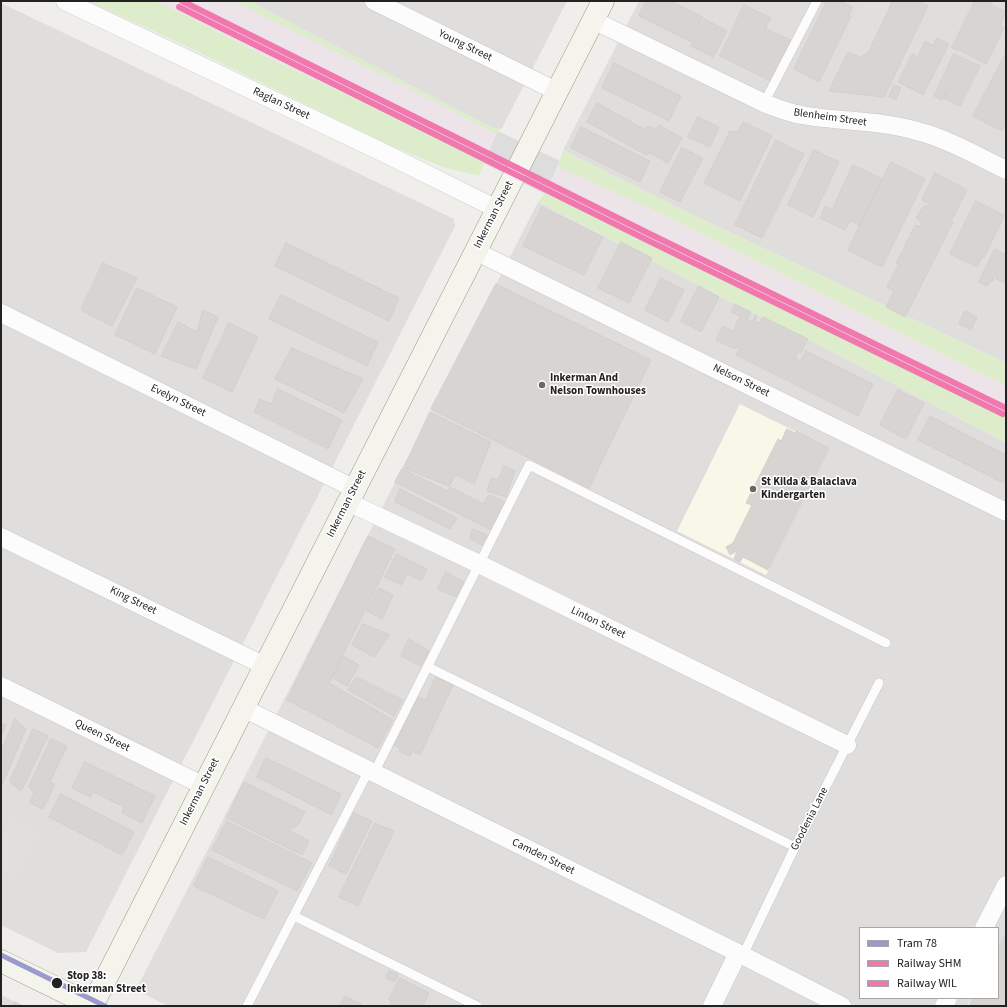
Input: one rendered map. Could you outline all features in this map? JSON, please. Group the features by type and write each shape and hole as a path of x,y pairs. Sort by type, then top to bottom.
{"street":[{"name":"Raglan Street","path":"65,1 382,152 497,209"},
{"name":"Young Street","path":"374,1 556,91"},
{"name":"Inkerman Street","path":"92,1006 603,1"},
{"name":"Blenheim Street","path":"593,20 764,103 801,115 900,127 917,131 946,141 1006,170"},
{"name":"Nelson Street","path":"475,251 1006,512"},
{"name":"Evelyn Street","path":"1,314 351,495"},
{"name":"Linton Street","path":"351,495 479,564 847,745"},
{"name":"King Street","path":"1,537 265,666"},
{"name":"Queen Street","path":"1,686 204,786"},
{"name":"Camden Street","path":"243,708 741,954 842,1006"},
{"path":"985,927 1006,885"},
{"path":"712,1006 741,954"},
{"path":"1,961 92,1006"}],"lane":[{"path":"764,103 817,1"},
{"path":"247,1006 428,667 529,465 886,644"},
{"path":"428,667 795,847"},
{"name":"Goodenia Lane","path":"741,954 879,683"},
{"path":"294,916 477,1006"}],"shaded area":[{"path":"157,1 234,1 414,91 496,134 485,159 275,61"},
{"path":"249,1 567,1 502,128 493,128"},
{"path":"639,1 1006,1 1006,363 689,213 563,150"},
{"path":"865,1 893,1 868,53 860,57 842,48"},
{"path":"1,3 454,219 455,226 86,952 58,953 1,925"},
{"path":"558,167 666,216 1006,386 1006,417 547,190"},
{"path":"538,202 735,304 808,339 1006,443 1006,935 999,948 999,927 859,927 859,999 971,999 967,1006 168,1006 140,992 138,986"},
{"name":"St Kilda & Balaclava Kindergarten","path":"740,404 829,448 766,575 677,531"},
{"path":"11,819 39,833 16,878 1,870 1,839"},
{"path":"1,995 23,1006 1,1006"}],"green space":[{"path":"88,1 157,1 275,61 485,159 479,176 443,167 391,146 188,47"},
{"path":"234,1 249,1 493,128 502,128 496,134 414,91"},
{"path":"563,150 689,213 1006,363 1006,386 666,216 558,167"},
{"path":"547,190 1006,417 1006,443 808,339 735,304 650,260 621,242 620,244 538,202"}],"pier":[{"path":"498,131 560,161 545,194 483,163"}],"building":[{"path":"646,1 670,1 703,17 691,42 639,16"},
{"path":"827,1 840,1 853,7 848,16 851,16 819,82 794,69"},
{"path":"893,1 917,1 928,6 884,97 829,91 848,52 860,57 868,53"},
{"path":"975,1 991,2 990,4 1006,12 1000,25 1004,28 986,64 958,49 958,51 952,48"},
{"path":"744,5 771,18 765,28 792,41 773,82 720,56"},
{"path":"705,19 727,31 713,57 691,46"},
{"path":"937,38 949,44 923,95 898,82 912,54 918,57 925,41 932,46 933,44 936,44"},
{"path":"1006,53 1006,122 1002,131 973,116"},
{"path":"954,54 980,66 960,106 944,98 948,91 942,100 934,96"},
{"path":"614,63 681,96 669,121 602,88"},
{"path":"894,85 901,87 896,100 889,97"},
{"path":"597,103 644,129 648,126 656,130 659,125 682,138 668,163 650,153 646,155 587,122"},
{"path":"698,117 719,127 710,147 688,137"},
{"path":"743,122 772,136 740,201 704,183 730,131 738,132"},
{"path":"581,127 650,161 640,182 571,148"},
{"path":"776,140 804,154 762,238 735,225"},
{"path":"682,148 703,158 680,202 660,192"},
{"path":"814,150 839,162 813,217 788,205"},
{"path":"891,162 925,179 882,267 848,250"},
{"path":"853,165 882,179 860,226 850,221 845,230 820,218 825,206 832,209"},
{"path":"935,173 967,190 951,221 953,222 905,317 886,307 894,291 887,287 900,264 896,264 902,252 905,253 907,251 903,250 909,237 913,237 910,234 916,225 919,227 922,222 916,218 924,206 929,206 929,204 922,200"},
{"path":"976,201 1004,215 984,257 983,256 977,267 950,254"},
{"path":"542,207 603,237 584,275 523,246"},
{"path":"621,242 652,258 629,303 598,288"},
{"path":"286,243 399,298 389,321 275,266"},
{"path":"995,249 1006,255 1006,284 996,279 997,276 995,275 992,282 990,281 987,286 979,282"},
{"path":"103,263 137,278 112,326 81,310"},
{"path":"661,278 684,290 668,322 645,310"},
{"name":"Inkerman And Nelson Townhouses","path":"496,284 651,360 589,488 431,409"},
{"path":"699,286 719,297 701,332 681,321"},
{"path":"137,288 177,307 155,354 115,335"},
{"path":"281,295 378,342 367,366 269,319"},
{"path":"735,304 751,312 747,319 752,322 756,315 755,321 759,323 763,317 808,339 801,353 798,352 795,358 799,360 788,381 736,355 740,349 736,347 735,349 716,340 723,326 733,331 740,316 731,312"},
{"path":"203,310 218,317 196,369 161,356 178,322 197,332"},
{"path":"965,311 977,317 971,330 959,324"},
{"path":"229,323 258,337 232,392 203,378"},
{"path":"292,348 363,379 344,413 275,379"},
{"path":"806,351 873,384 858,416 790,382"},
{"path":"278,389 342,420 328,449 254,412 260,399 271,404"},
{"path":"898,390 924,403 906,439 880,425"},
{"path":"430,412 491,442 474,484 456,475 449,486 404,468"},
{"path":"930,416 1006,455 1006,477 1003,483 918,440"},
{"path":"787,429 795,433 796,431 829,448 768,570 743,557 740,562 734,559 737,551 730,555 726,547 733,543 752,505 746,503 778,439 781,441"},
{"path":"504,466 515,471 506,497 487,491 491,478 498,480"},
{"path":"402,469 448,491 450,487 483,504 489,495 505,502 491,530 395,482"},
{"path":"400,489 457,518 450,529 395,502"},
{"path":"473,529 487,535 482,545 470,539"},
{"path":"368,536 395,549 314,714 287,700"},
{"path":"397,554 427,569 421,581 407,574 401,585 385,577"},
{"path":"446,572 464,582 457,597 438,589"},
{"path":"379,588 393,595 382,619 367,611"},
{"path":"363,624 390,635 374,657 352,645"},
{"path":"409,639 429,651 421,666 401,656"},
{"path":"343,656 359,665 347,686 333,678"},
{"path":"357,677 403,700 394,716 348,690"},
{"path":"436,677 453,685 420,755 412,751 410,756 399,751 400,748 394,745 418,697 425,700"},
{"path":"331,684 393,720 378,748 316,715"},
{"path":"15,719 26,729 1,787 1,752"},
{"path":"1,723 6,725 1,737"},
{"path":"33,729 48,736 21,791 10,782"},
{"path":"51,739 67,746 50,782 55,784 43,809 30,803 34,793 29,787"},
{"path":"266,758 341,794 332,815 257,777"},
{"path":"85,762 155,796 142,823 122,813 124,807 93,792 90,797 72,788"},
{"path":"244,782 305,812 298,825 288,830 309,841 302,855 227,818"},
{"path":"61,794 134,832 122,855 49,817"},
{"path":"354,813 372,821 346,874 329,866"},
{"path":"227,821 312,863 297,891 212,850"},
{"path":"375,823 394,831 358,906 339,897"},
{"path":"208,857 278,891 264,919 194,886"},
{"path":"1006,934 1006,1006 969,1006 972,999 999,999 999,947"},
{"path":"389,971 398,974 395,982 386,978"},
{"path":"400,978 429,993 423,1006 389,1006 392,1001 389,1000"},
{"path":"345,996 361,1004 360,1006 340,1006"},
{"path":"15,1002 23,1006 13,1006"}],"tram line":[{"name":"78","path":"1,955 105,1006"}],"rail line":[{"name":"SHM","path":"182,1 652,235 1006,408"},
{"name":"WIL","path":"179,7 649,241 1003,414"}],"place":[{"name":"Inkerman And Nelson Townhouses","path":"542,385"},
{"name":"St Kilda & Balaclava Kindergarten","path":"753,489"},
{"name":"Stop 38: Inkerman Street","path":"57,983"}]}
